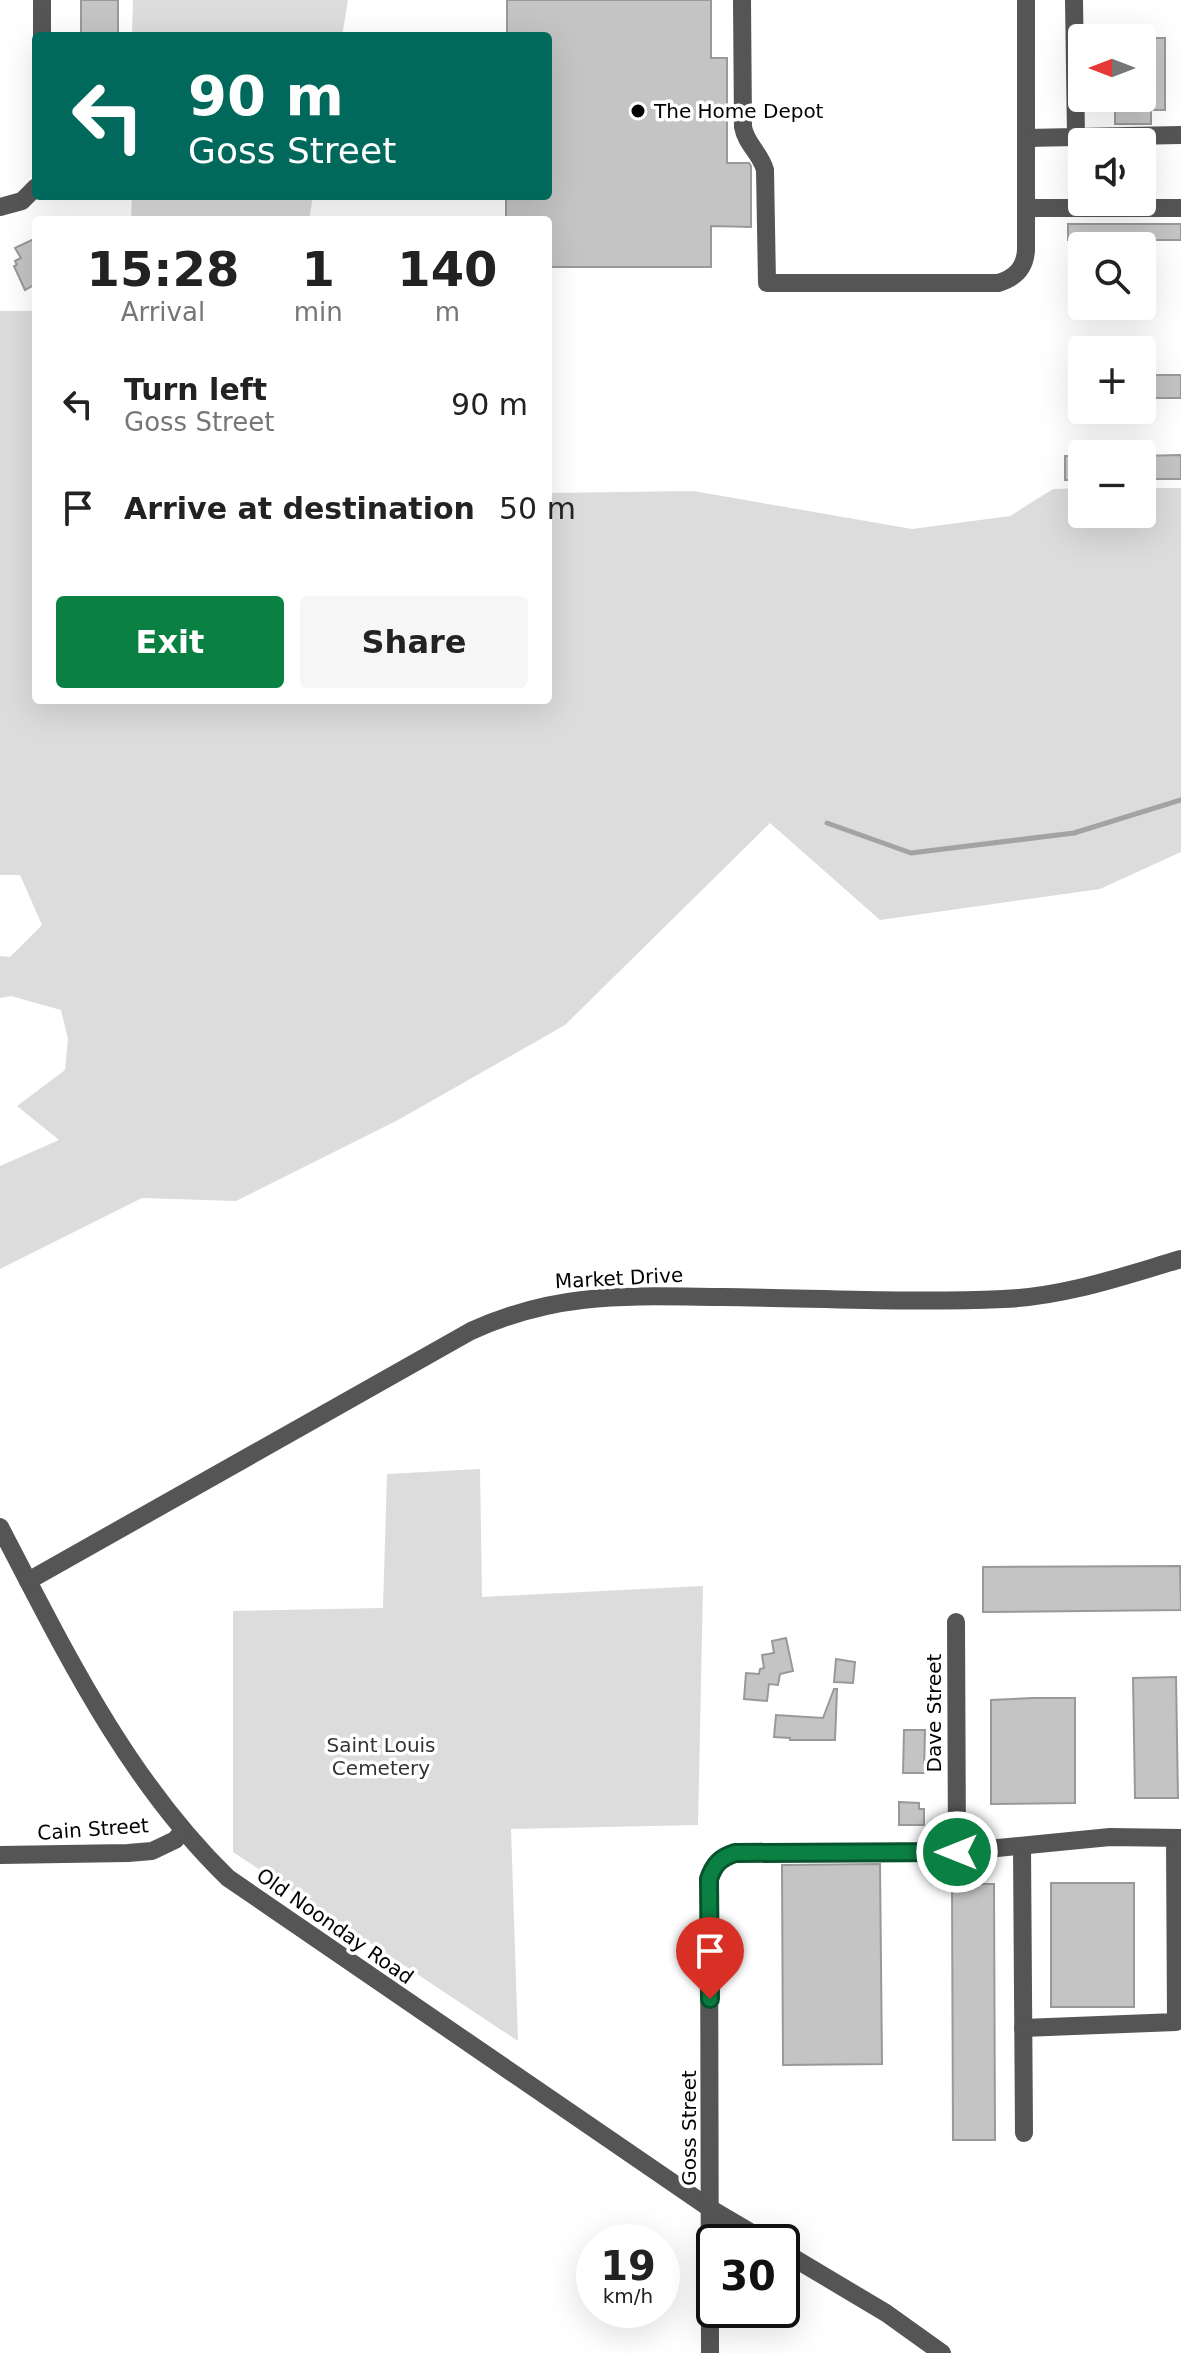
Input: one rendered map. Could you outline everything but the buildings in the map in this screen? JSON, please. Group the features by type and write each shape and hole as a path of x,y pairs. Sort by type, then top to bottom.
{"street":[{"path":"42,0 42,32"},
{"path":"742,0 743,127 744,135 763,162 765,170 767,283 998,283 1014,276 1025,262 1026,0"},
{"path":"1074,0 1076,128"},
{"path":"1156,135 1181,135"},
{"path":"1026,138 1068,137"},
{"path":"0,207 22,201 32,191"},
{"path":"1026,208 1181,208"},
{"name":"Market Drive","path":"28,1581 471,1331 530,1308 568,1300 638,1296 1006,1299 1081,1287 1181,1259"},
{"name":"Old Noonday Road","path":"0,1527 118,1740 183,1831 228,1878 736,2224"},
{"name":"Dave Street","path":"956,1622 957,1852"},
{"name":"Cain Street","path":"0,1855 152,1851 175,1840 183,1831"},
{"path":"957,1852 1110,1837 1178,1838 1176,2022 1023,2028"},
{"path":"1022,1847 1024,2133"},
{"name":"Goss Street","path":"710,2353 709,1879 713,1866 721,1858 735,1853 957,1852"},
{"path":"800,2262 886,2313 942,2353"}],"green space":[{"path":"133,0 348,0 343,32 132,32"},
{"path":"132,200 312,200 310,216 131,216"},
{"path":"0,311 32,311 32,704 552,704 552,493 693,491 912,529 1010,516 1053,489 1068,488 1068,528 1156,528 1156,488 1181,488 1181,852 1100,889 880,920 770,823 565,1025 398,1120 236,1201 142,1198 0,1269 0,1166 59,1140 17,1106 65,1070 68,1039 61,1010 11,996 0,998 0,956 10,957 42,925 20,875 0,875"},
{"name":"Saint Louis Cemetery","path":"480,1469 482,1597 703,1586 698,1825 511,1829 518,2041 233,1852 233,1611 383,1608 387,1474"}],"waterway":[{"path":"827,823 911,853 1074,833 1181,800"}],"place":[{"name":"The Home Depot","path":"638,111"}],"route":[{"path":"710,1999 709,1879 713,1866 721,1858 735,1853 957,1852"}]}
